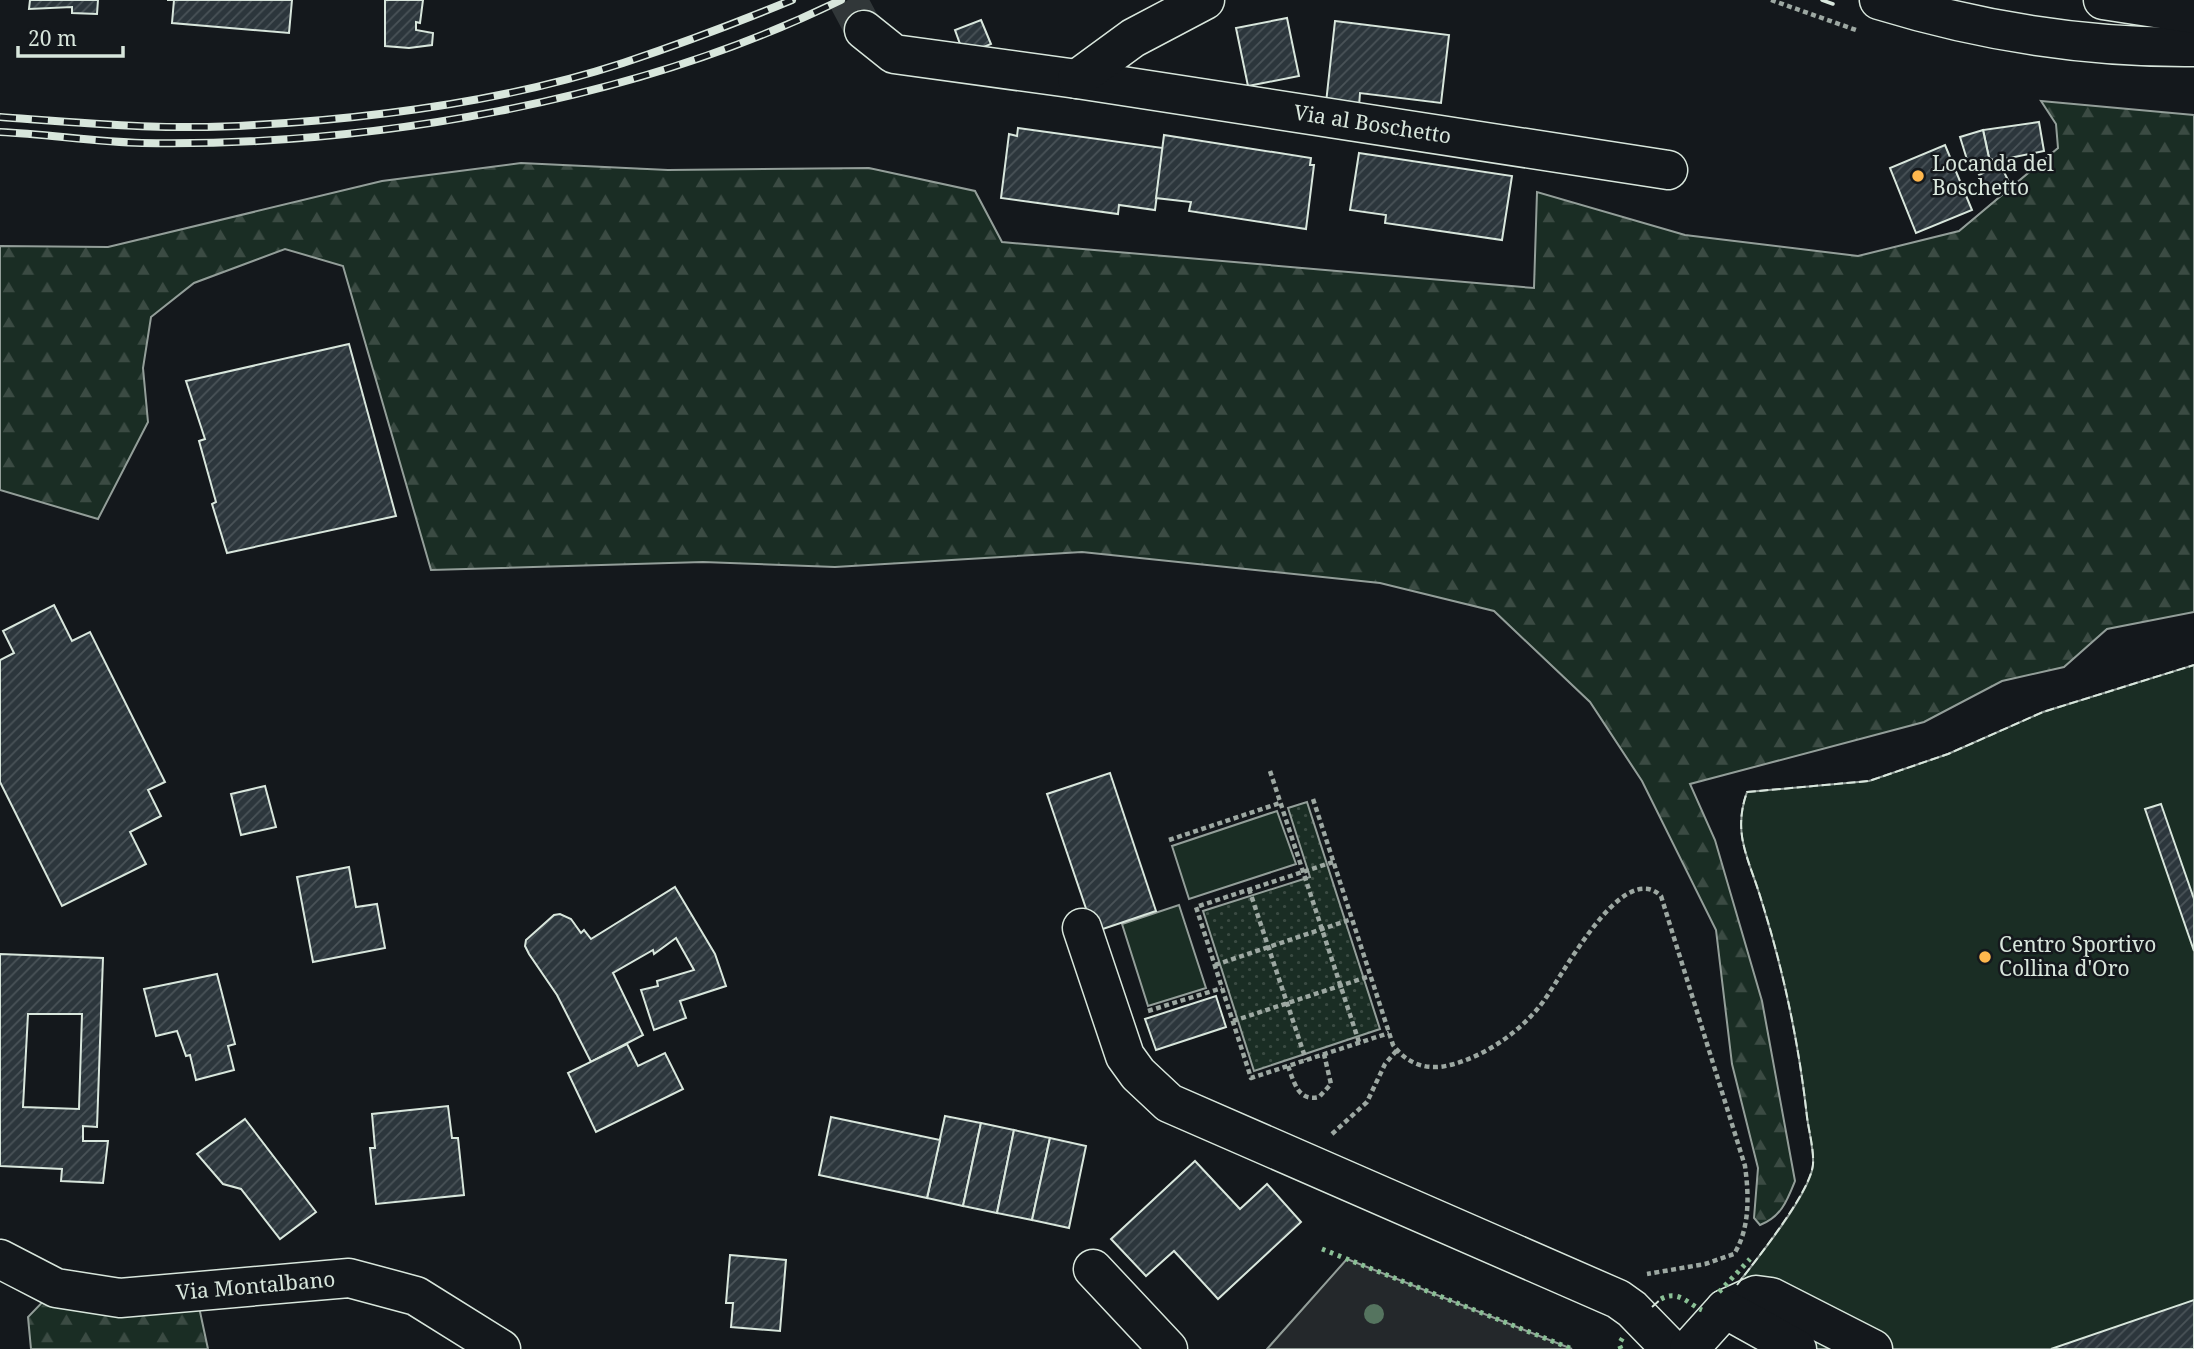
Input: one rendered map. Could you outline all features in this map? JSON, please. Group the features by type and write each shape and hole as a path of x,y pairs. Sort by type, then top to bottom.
{"street":[{"path":"1077,79 1133,38 1205,0"},
{"path":"1879,0 1919,12 2079,43 2139,48 2194,47"},
{"path":"2103,0 2194,14"},
{"name":"Via al Boschetto","path":"864,30 894,54 1077,79 1668,170"},
{"path":"1082,928 1116,1036 1125,1056 1145,1082 1169,1103 1618,1299 1632,1309 1671,1349"},
{"name":"Via Montalbano","path":"0,1259 56,1288 120,1298 349,1278 416,1296 501,1349"},
{"path":"1093,1269 1168,1349"},
{"path":"1689,1349 1725,1309 1756,1295 1771,1297 1873,1349"},
{"path":"1725,1309 1797,1349"}],"path":[{"path":"1771,0 1826,21"},
{"path":"1270,771 1359,1042"},
{"path":"1313,799 1389,1033 1397,1050 1411,1062 1424,1066 1442,1067 1479,1054 1520,1027 1539,1007 1604,914 1638,889 1651,888 1661,896 1745,1166 1748,1188 1744,1233 1734,1254 1727,1258 1641,1277 1618,1299"},
{"path":"1169,840 1280,803"},
{"path":"1333,862 1196,907 1251,1078 1389,1033"},
{"path":"1250,890 1306,1060"},
{"path":"1215,965 1352,919"},
{"path":"1233,1021 1370,975"},
{"path":"1144,1000 1148,1012 1222,988"},
{"path":"1317,1169 1321,1146 1367,1102 1385,1064 1397,1050"},
{"path":"1288,1066 1297,1091 1307,1097 1320,1097 1331,1084 1324,1054"}],"green space":[{"path":"2041,101 2194,115 2194,612 2107,629 2064,667 2002,681 1924,722 1690,784 1715,840 1762,1001 1795,1181 1778,1213 1760,1225 1754,1218 1758,1168 1732,1064 1716,930 1642,781 1590,702 1494,611 1380,583 1082,552 835,567 703,562 431,570 343,266 285,249 194,283 151,317 143,368 148,422 98,519 0,490 0,246 108,247 382,181 521,163 668,170 869,168 975,191 1002,242 1534,288 1537,192 1685,235 1858,256 1959,231 2058,148 2056,124"},
{"name":"Centro Sportivo Collina d'Oro","path":"2194,665 2194,1349 1813,1349 1730,1294 1791,1212 1802,1194 1813,1165 1800,1062 1783,979 1744,846 1741,821 1747,792 1869,781 1948,754 2043,712"},
{"path":"1307,802 1380,1029 1254,1071 1203,911 1310,877 1288,808"},
{"path":"1277,811 1296,864 1189,899 1172,846"},
{"path":"1179,905 1206,988 1148,1006 1122,924"},
{"path":"56,1288 196,1293 208,1349 31,1349 28,1317"}],"shaded area":[{"path":"1347,1259 1572,1349 1267,1349"}],"building":[{"path":"30,0 98,0 97,14 72,13 72,7 29,9"},
{"path":"174,0 292,0 289,33 172,23"},
{"path":"385,0 423,0 420,23 416,22 416,30 433,33 432,45 409,48 385,46"},
{"path":"1287,18 1299,76 1248,86 1236,28"},
{"path":"981,20 991,44 964,55 955,30"},
{"path":"1335,21 1449,35 1441,103 1360,93 1359,107 1326,103"},
{"path":"2039,122 2044,151 1995,161 1989,158 1983,130"},
{"path":"1018,128 1163,148 1155,210 1119,205 1118,214 1001,198 1009,134 1017,136"},
{"path":"1983,130 1989,158 1969,166 1960,137"},
{"path":"1164,135 1311,158 1310,165 1314,165 1306,229 1189,211 1191,202 1156,198"},
{"path":"1945,145 1972,210 1916,233 1890,168"},
{"path":"1359,153 1512,176 1502,240 1385,223 1386,215 1350,210"},
{"path":"2000,164 2010,184 1989,195 1979,175"},
{"path":"349,344 396,516 227,553 212,504 216,502 199,441 205,439 186,381"},
{"path":"54,605 72,641 90,632 165,782 148,790 161,816 130,832 146,864 62,906 0,782 0,660 14,653 3,631"},
{"path":"1110,773 1156,911 1094,932 1047,794"},
{"path":"265,786 276,827 241,835 231,794"},
{"path":"2161,804 2194,899 2194,951 2145,809"},
{"path":"349,867 356,907 377,904 385,948 313,962 297,877"},
{"path":"675,887 715,954 726,986 680,1001 686,1018 654,1030 641,990 658,986 657,981 694,970 676,938 654,954 653,950 613,973 643,1035 591,1062 557,995 529,954 525,946 526,940 554,915 560,914 571,919 581,933 584,930 591,939"},
{"path":"0,954 103,958 97,1127 83,1126 83,1141 108,1141 103,1183 61,1181 62,1169 0,1166","holes":["28,1014 82,1014 79,1109 23,1107"]},
{"path":"217,974 235,1044 228,1046 234,1070 196,1080 190,1055 186,1056 177,1031 156,1036 144,989"},
{"path":"1216,996 1226,1027 1156,1050 1145,1019"},
{"path":"627,1044 638,1066 665,1053 683,1089 596,1132 568,1073"},
{"path":"448,1106 452,1138 458,1138 464,1195 376,1204 370,1148 375,1148 372,1114"},
{"path":"945,1116 981,1123 963,1206 927,1198"},
{"path":"831,1117 940,1140 927,1198 819,1175"},
{"path":"245,1119 316,1212 280,1239 241,1189 223,1184 197,1154"},
{"path":"981,1123 1014,1130 997,1213 963,1206"},
{"path":"1014,1130 1050,1138 1032,1220 997,1213"},
{"path":"1050,1138 1086,1146 1069,1228 1032,1220"},
{"path":"1195,1161 1240,1209 1267,1184 1301,1222 1218,1299 1174,1251 1146,1276 1111,1239"},
{"path":"730,1255 786,1260 780,1331 731,1327 733,1303 726,1303"},
{"path":"2194,1300 2194,1349 2051,1349"}],"tunnel":[{"path":"848,0 864,30"}],"railway":[{"path":"0,117 127,126 222,127 347,118 441,106 533,88 623,63 792,0"},
{"path":"0,132 142,143 229,142 318,137 409,126 500,111 589,91 677,66 761,35 841,0"}],"hedge":[{"path":"1322,1249 1572,1349"},
{"path":"1719,1292 1750,1259"},
{"path":"1661,1299 1667,1296 1678,1297 1702,1310"},
{"path":"1621,1349 1619,1344 1625,1334"}],"fence":[{"path":"1737,1285 1793,1208 1810,1176 1813,1164 1800,1062 1789,1006 1769,925 1744,846 1741,821 1747,792 1869,781 1948,754 2043,712 2194,665"},
{"path":"1652,1307 1661,1299"}],"wall":[{"path":"1822,0 1833,4"}],"place":[{"name":"Locanda del Boschetto","path":"1918,176"},
{"name":"Centro Sportivo Collina d'Oro","path":"1985,957"}]}
